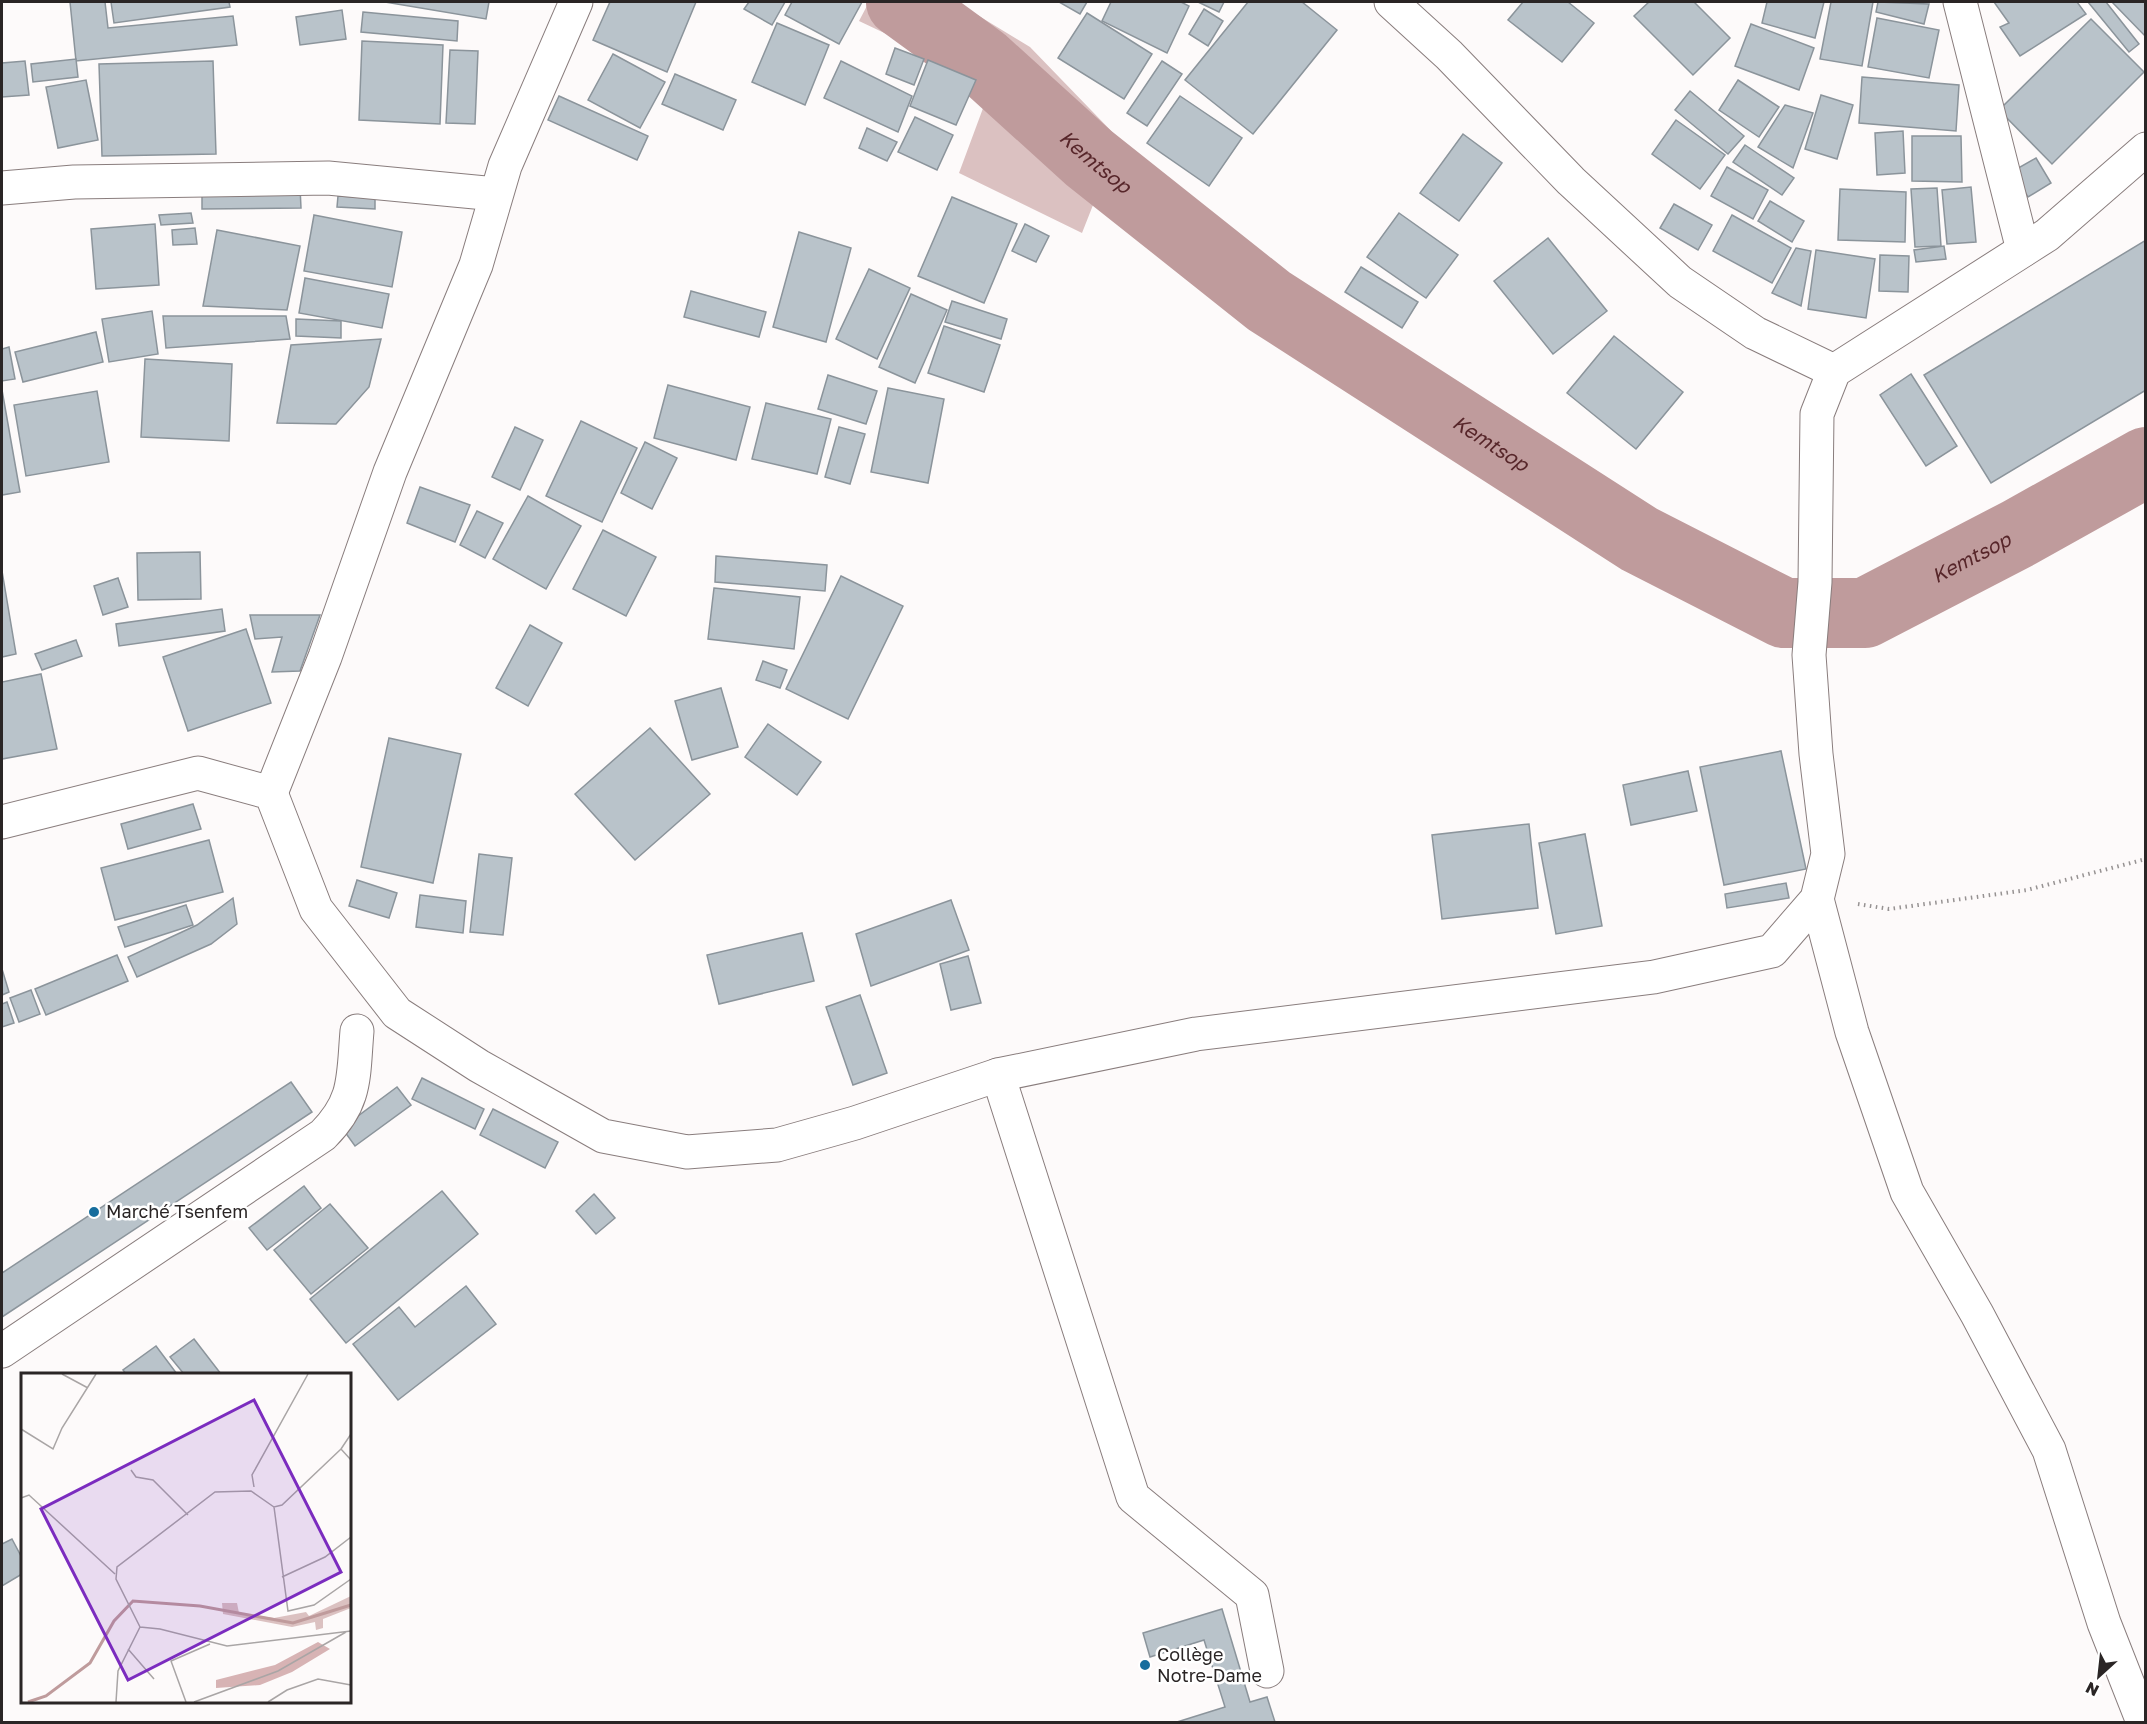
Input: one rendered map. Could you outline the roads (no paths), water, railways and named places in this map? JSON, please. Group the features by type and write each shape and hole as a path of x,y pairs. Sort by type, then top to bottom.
{"street":[{"path":"576,2 505,166 476,265 390,472 325,657 271,793 315,909 397,1013 479,1066 603,1136 687,1152 777,1145 855,1123 998,1074 1196,1034 1654,977 1772,951 1817,898 1828,854 1816,754 1809,655 1815,582 1817,414 1834,371 2047,235 2145,149"},
{"path":"1391,2 1449,55 1571,181 1680,282 1755,333 1834,371"},
{"path":"1960,2 2023,250"},
{"path":"2,188 74,182 328,178 496,194"},
{"path":"2,822 198,773 271,793"},
{"path":"1817,898 1852,1032 1907,1192 1977,1314 2049,1450 2104,1623 2143,1722"},
{"path":"2,1352 322,1135 339,1119 352,1094 357,1031"},
{"path":"998,1074 1133,1497 1252,1595 1267,1671"}],"waterway":[{"name":"Kemtsop","path":"901,2 982,61 1089,158 1269,301 1639,539 1784,613 1865,613 2019,533 2146,462"}],"place":[{"name":"Marché Tsenfem","path":"94,1212"},
{"name":"Collège Notre-Dame","path":"1145,1665"}]}
